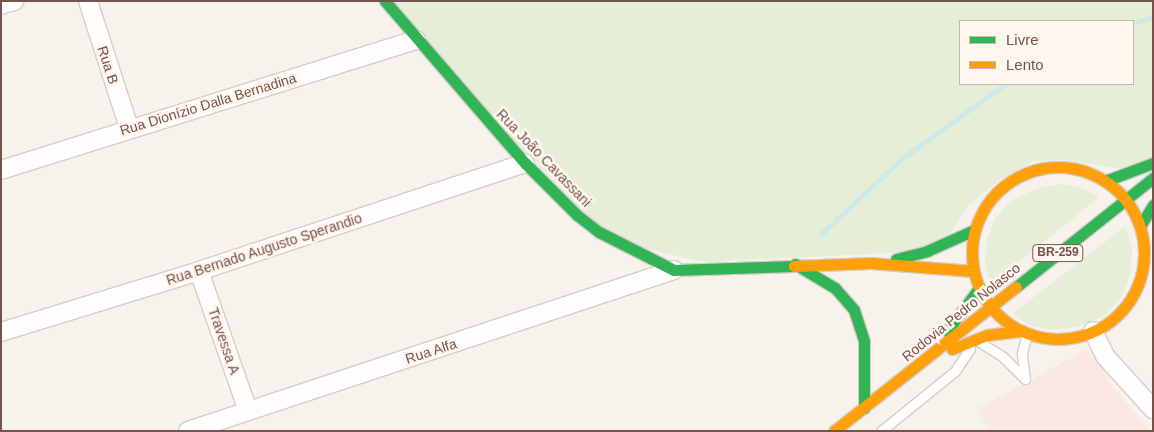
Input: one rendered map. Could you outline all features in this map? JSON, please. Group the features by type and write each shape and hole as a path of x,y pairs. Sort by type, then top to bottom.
{"main road":[{"name":"Rua João Cavassani","path":"385,1 416,40 525,163 564,204 599,232 674,270 796,264 870,263"},
{"path":"1105,180 1153,163"},
{"path":"926,360 974,339 1024,332 1065,339 1093,331 1123,309 1136,290 1144,255 1140,226 1125,198 1105,180 1086,171 1064,167 1042,168 1022,175 1003,186 988,202 974,230 973,271 979,288 991,308 1024,332"},
{"name":"Rodovia Pedro Nolasco","path":"834,431 991,308 1125,198 1153,178"},
{"path":"1140,226 1153,205"},
{"path":"870,263 927,251 974,230"},
{"path":"870,263 973,271"},
{"path":"796,264 835,288 854,310 864,341 864,408"},
{"path":"926,360 979,288"}],"street":[{"path":"1,5 14,1"},
{"name":"Rua B","path":"88,1 129,128"},
{"name":"Rua Dionízio Dalla Bernadina","path":"1,170 129,128 416,40"},
{"name":"Rua Bernado Augusto Sperandio","path":"2,329 199,271 525,163"},
{"name":"Rua Alfa","path":"188,431 674,270"},
{"name":"Travessa A","path":"199,271 248,411"},
{"path":"1093,331 1105,356 1153,409"}],"lane":[{"path":"881,431 955,371 974,339 1004,357 1025,379 1022,353 1024,332"}],"shaded area":[{"path":"1092,347 1112,386 1150,431 990,431 977,409"}],"green space":[{"path":"384,1 1153,1 1153,157 1122,169 1067,160 1034,161 998,181 968,206 949,236 912,252 702,262 636,246 590,221"},
{"path":"1061,184 1084,189 1099,197 991,285 985,265 987,240 994,220 1009,202 1035,189"},
{"path":"1125,226 1132,247 1131,272 1122,296 1104,316 1077,327 1051,330 1028,325 1013,313"}],"waterway":[{"path":"1134,23 1153,17"},
{"path":"821,234 900,160 1004,85"}],"traffic: fast":[{"path":"385,1 525,163 577,215 599,232 674,270 794,266"},
{"path":"1105,181 1153,163"},
{"path":"1016,287 1153,178"},
{"path":"1140,226 1153,205"},
{"path":"896,259 927,251 974,230"},
{"path":"795,264 835,288 854,310 864,341 864,408"},
{"path":"947,331 979,288"}],"traffic: slow":[{"path":"1050,167 1066,167 1099,177 1119,192 1134,212 1142,236 1144,253 1142,270 1134,294 1119,314 1099,329 1083,335 1066,339 1050,339 1017,329 992,308 982,294 976,278 972,261 972,245 982,212 1003,187 1017,177 1033,171 1050,167"},
{"path":"794,266 871,263 973,271"},
{"path":"834,431 1016,287"},
{"path":"952,349 987,335 1022,331"}]}
